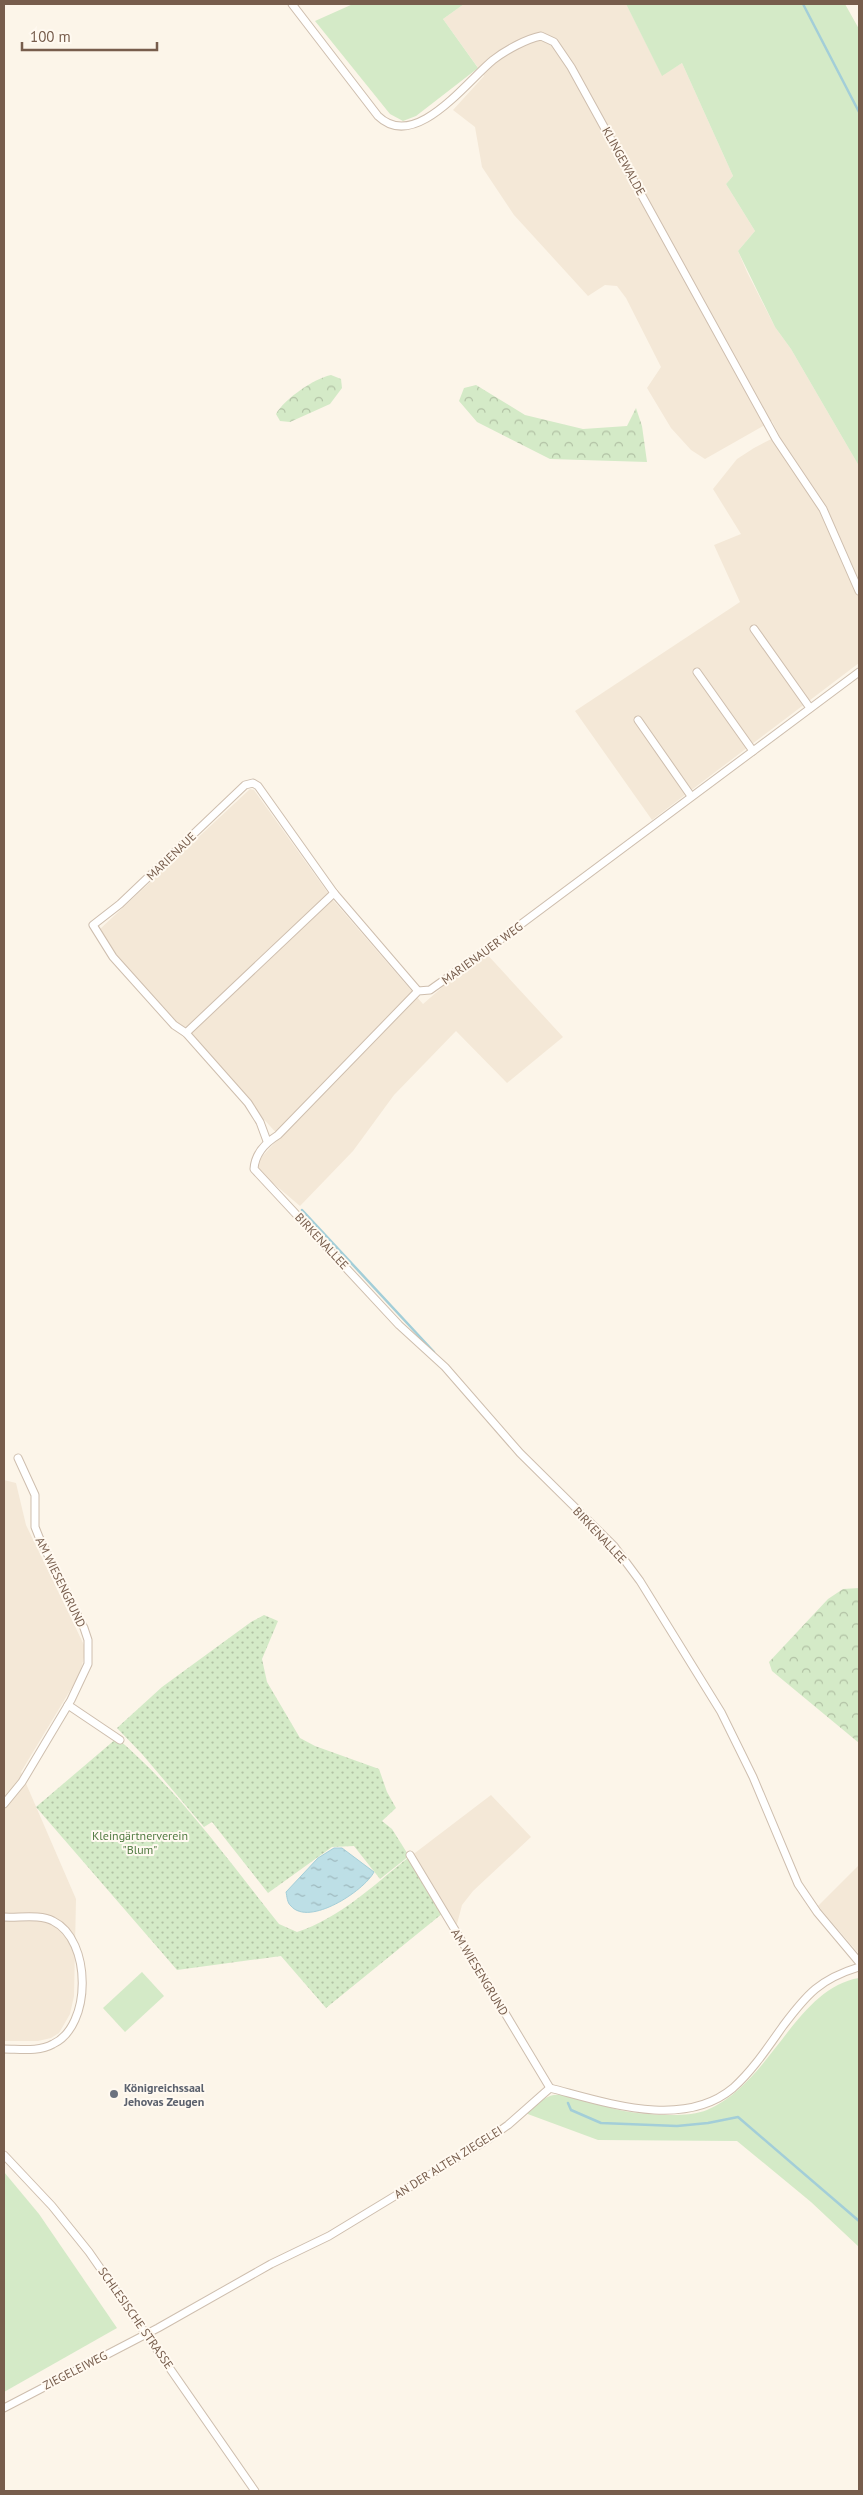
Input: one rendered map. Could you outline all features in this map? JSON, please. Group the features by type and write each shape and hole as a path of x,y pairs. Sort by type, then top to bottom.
{"street":[{"name":"KLINGEWALDE","path":"292,4 378,116 392,126 400,127 422,121 449,101 494,60 526,41 541,36 554,42 571,67 632,176 776,439 823,509 834,530 859,591"},
{"path":"754,629 810,708"},
{"path":"697,672 753,751"},
{"name":"MARIENAUER WEG","path":"254,1169 255,1158 267,1141 278,1136 418,991 430,990 486,952 691,796 859,672"},
{"path":"638,720 691,796"},
{"name":"MARIENAUE","path":"267,1141 260,1122 248,1103 186,1033 174,1025 113,957 93,925 120,904 248,784 258,786 334,893 418,991"},
{"path":"186,1033 334,893"},
{"name":"BIRKENALLEE","path":"254,1169 400,1325 445,1367 520,1453 614,1546 640,1581 720,1712 753,1777 798,1884 812,1907 859,1962"},
{"name":"AM WIESENGRUND","path":"4,1804 17,1791 68,1705 88,1664 88,1640 35,1527 35,1495 18,1458"},
{"path":"68,1705 120,1740"},
{"name":"AM WIESENGRUND","path":"410,1856 550,2088"},
{"path":"4,1917 45,1918 59,1924 78,1950 81,1958 81,1996 77,2018 69,2031 58,2042 37,2049 4,2048"},
{"path":"550,2088 624,2107 675,2110 707,2103 732,2088 747,2074 800,2003 816,1987 839,1973 859,1967"},
{"name":"AN DER ALTEN ZIEGELEI","path":"146,2333 271,2264 329,2236 487,2140 508,2125 550,2088"},
{"name":"SCHLESISCHE STRASSE","path":"4,2156 71,2228 255,2491"},
{"name":"ZIEGELEIWEG","path":"4,2408 146,2333"}],"shaded area":[{"path":"464,4 626,4 662,75 682,63 733,176 726,184 755,231 738,251 747,272 775,327 791,349 859,466 859,663 652,820 575,711 740,602 714,545 741,534 713,489 737,459 779,435 772,421 705,459 691,450 671,428 647,388 661,367 626,298 617,286 605,285 588,296 514,215 482,167 475,127 453,110 484,76 443,19"},
{"path":"250,789 254,790 333,900 423,1004 484,951 563,1037 507,1083 456,1031 394,1095 353,1151 300,1206 260,1172 257,1162 280,1137 115,956 100,929"},
{"path":"4,1480 16,1483 26,1525 84,1645 84,1657 80,1674 21,1772 76,1899 74,1996 70,2014 59,2033 51,2038 38,2041 4,2041"},
{"path":"491,1795 531,1837 473,1891 462,1905 457,1924 452,1924 411,1856"},
{"path":"859,1865 859,1954 818,1906"}],"green space":[{"path":"353,4 464,4 443,19 478,68 416,116 403,121 390,114 315,21"},
{"path":"626,4 845,4 859,29 859,466 791,349 775,327 738,251 755,231 726,184 733,176 682,63 662,76"},
{"path":"331,375 341,379 342,388 330,404 290,422 280,421 276,414 286,402 317,380"},
{"path":"476,385 525,415 583,429 627,426 636,408 642,426 647,462 550,459 477,422 459,401 464,388"},
{"path":"859,1588 859,1743 772,1671 769,1662 828,1599 843,1589"},
{"name":"Kleingärtnerverein \"Blum\"","path":"264,1615 278,1621 262,1659 267,1682 300,1738 315,1746 379,1769 387,1792 396,1808 382,1821 392,1829 409,1856 380,1879 354,1846 332,1847 268,1893 212,1822 204,1827 142,1754 117,1728 162,1687 251,1622"},
{"name":"Kleingärtnerverein \"Blum\"","path":"117,1738 182,1803 279,1924 297,1932 313,1926 356,1900 409,1857 443,1913 326,2008 281,1956 177,1970 36,1807"},
{"path":"142,1972 164,1996 125,2032 103,2008"},
{"path":"859,1978 859,2247 811,2202 737,2141 598,2140 525,2113 543,2100 554,2095 572,2096 615,2109 644,2114 678,2115 699,2113 707,2110 729,2097 749,2079 800,2017 818,1999 837,1985"},
{"path":"4,2172 39,2214 117,2328 4,2392"}],"water":[{"path":"334,1848 342,1848 374,1872 359,1888 336,1904 310,1912 299,1911 290,1905 286,1892 318,1858"}],"waterway":[{"path":"803,4 859,112"},
{"path":"302,1210 434,1352"},
{"path":"568,2103 571,2110 601,2123 677,2126 708,2123 738,2117 859,2221"}],"place":[{"name":"Königreichssaal Jehovas Zeugen","path":"114,2094"}]}
